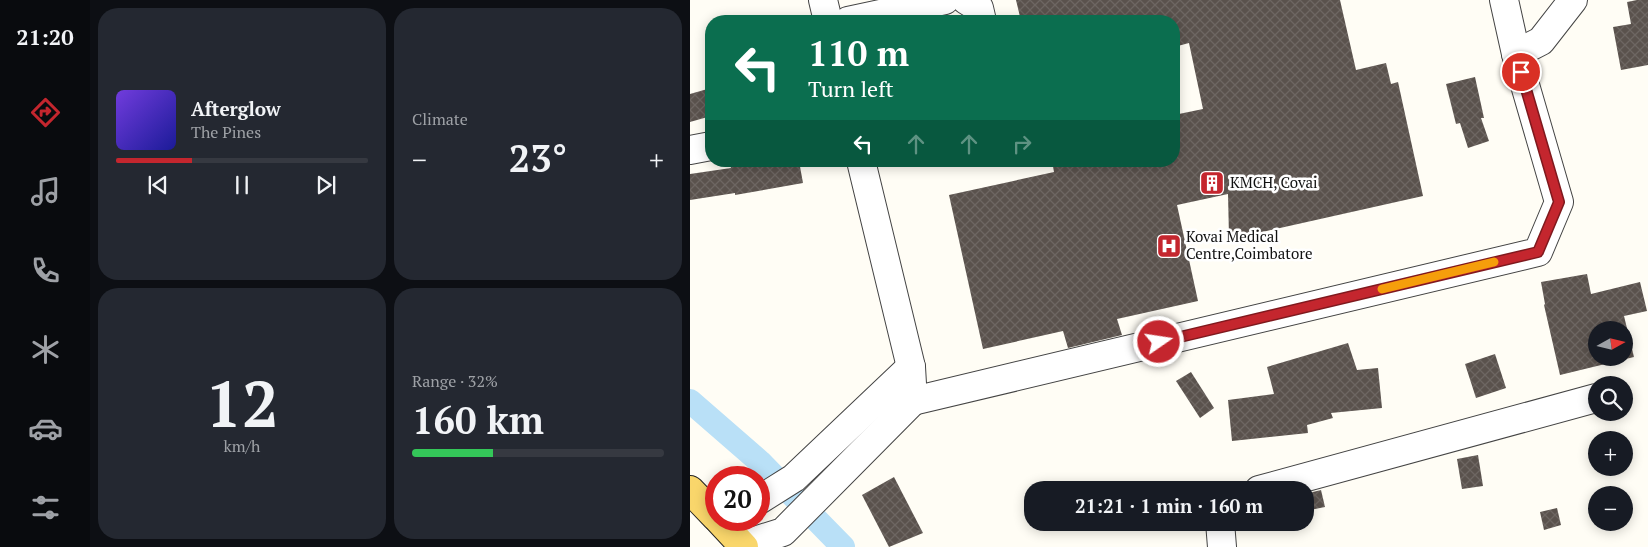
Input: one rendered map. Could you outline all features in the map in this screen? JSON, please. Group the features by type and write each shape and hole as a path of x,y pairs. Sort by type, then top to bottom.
{"main road":[{"path":"690,490 705,506"},
{"path":"732,531 743,540"}],"street":[{"path":"822,0 826,15"},
{"path":"853,13 945,0"},
{"path":"966,0 979,8 981,15"},
{"path":"743,540 783,532 913,401 1538,252 1559,202 1516,54 1504,0"},
{"path":"1516,54 1541,41 1573,0"},
{"path":"690,134 705,131"},
{"path":"690,150 705,147"},
{"path":"862,167 910,367 913,401"},
{"path":"770,493 794,478 910,367"},
{"path":"1292,481 1588,400"},
{"path":"1221,531 1222,547"}],"building":[{"name":"KMCH, Covai","path":"1016,0 1340,0 1356,70 1386,63 1391,84 1398,82 1423,196 1249,235 1249,237 1229,237 1228,194 1177,205 1198,301 1117,319 1122,335 1068,348 1063,331 983,349 949,195 1054,172 1053,167 1180,167 1180,114 1203,109 1189,43 1180,45 1180,15 1020,15"},
{"path":"1648,0 1648,65 1621,70 1613,27 1631,24 1627,2"},
{"path":"1475,77 1484,118 1481,118 1489,141 1468,148 1460,123 1456,124 1446,84"},
{"path":"705,90 705,118 690,122 690,94"},
{"path":"800,167 803,183 735,195 735,193 690,200 690,174 731,168"},
{"path":"1587,274 1591,294 1640,282 1647,311 1624,316 1625,321 1588,321 1588,366 1597,366 1560,375 1541,282"},
{"path":"1348,343 1357,370 1378,368 1382,408 1331,413 1333,418 1307,425 1308,433 1232,441 1228,400 1274,394 1267,367"},
{"path":"1495,354 1506,388 1476,398 1465,364"},
{"path":"1191,372 1214,408 1200,418 1176,381"},
{"path":"1478,455 1483,486 1462,489 1457,459"},
{"path":"894,477 923,533 889,547 862,495"},
{"path":"1321,490 1325,507 1314,509 1314,492"},
{"path":"1557,508 1561,525 1544,530 1540,512"}],"waterway":[{"path":"690,401 760,462 843,547"}],"slow traffic":[{"path":"1382,289 1494,262"}],"place":[{"name":"KMCH, Covai","path":"1212,183"},
{"name":"Kovai Medical Centre,Coimbatore","path":"1169,246"}],"route":[{"path":"1159,342 1538,252 1559,202 1521,72"}]}
